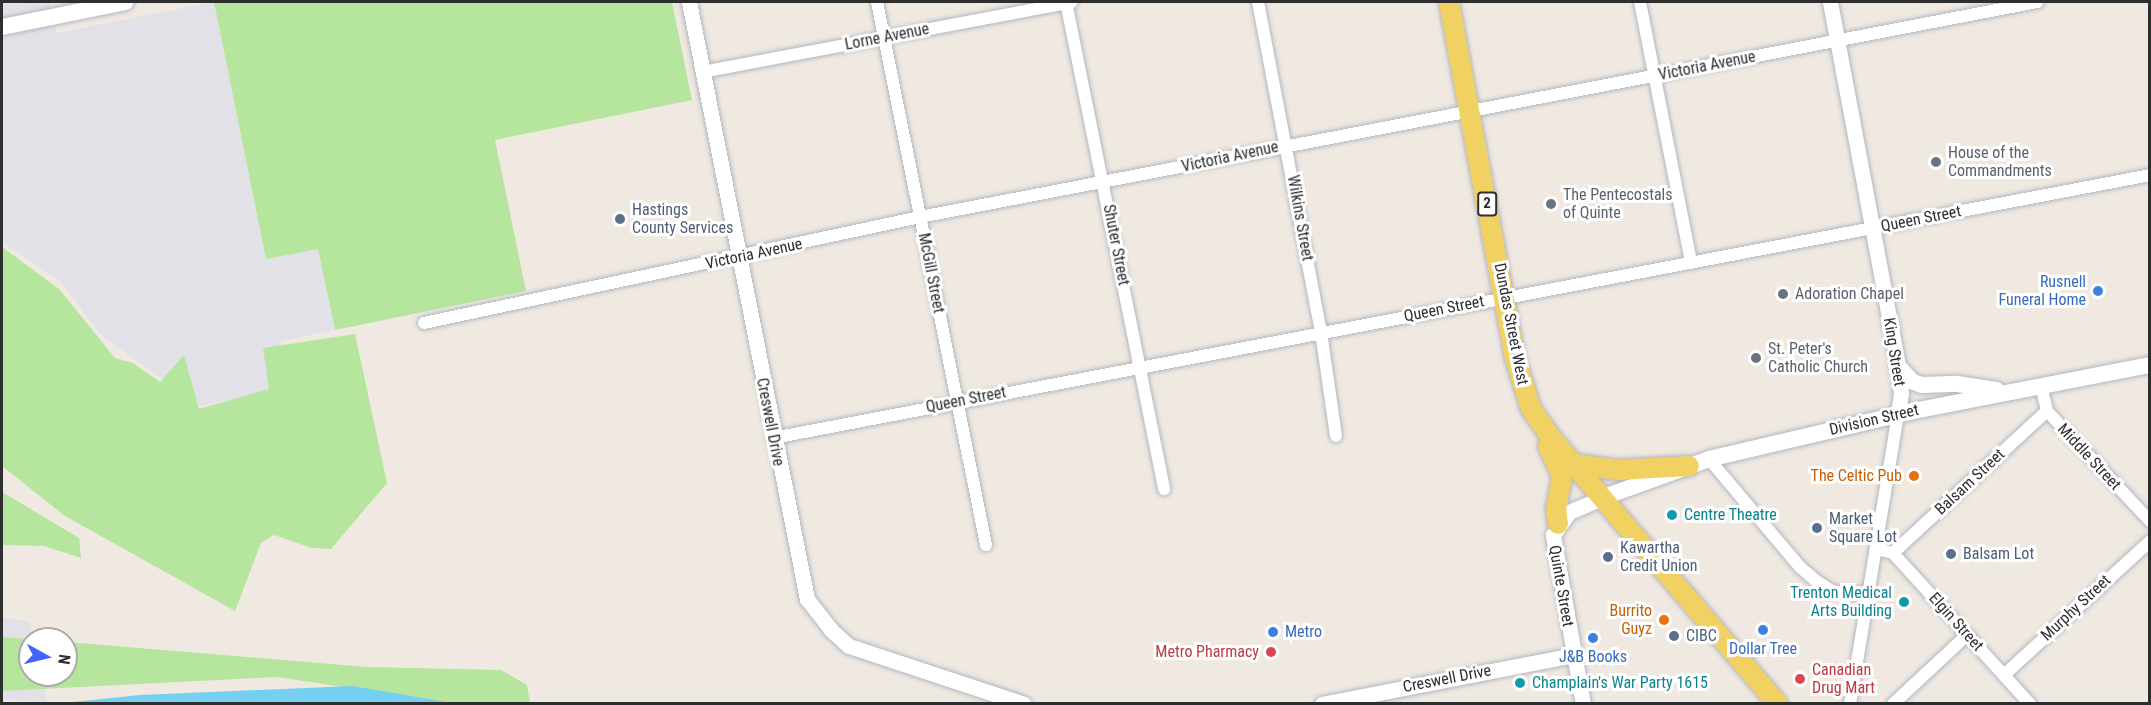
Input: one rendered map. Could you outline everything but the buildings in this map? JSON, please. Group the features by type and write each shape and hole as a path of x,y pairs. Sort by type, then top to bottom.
{"main road":[{"path":"2,27 126,2"},
{"name":"Dundas Street West","path":"1449,2 1524,393 1540,423 1778,704"},
{"name":"Division Street","path":"1604,497 1709,459 1899,414 2150,365"},
{"path":"1898,366 1913,382 1922,385 1957,384 2010,392"},
{"path":"1540,423 1562,476 1556,510 1558,524"},
{"path":"1574,464 1618,470 1689,466"}],"street":[{"name":"Creswell Drive","path":"689,2 773,438 807,598 831,630 849,646 1024,704"},
{"name":"McGill Street","path":"877,2 986,545"},
{"name":"Lorne Avenue","path":"702,72 1067,2"},
{"name":"Shuter Street","path":"1067,2 1164,489"},
{"name":"Wilkins Street","path":"1258,2 1321,332 1336,436"},
{"path":"1640,2 1691,262"},
{"name":"King Street","path":"1830,2 1902,393 1850,704"},
{"name":"Victoria Avenue","path":"424,323 920,217 1104,184 1470,110 1838,42 2022,3 2038,2"},
{"name":"Queen Street","path":"773,438 956,401 2150,175"},
{"name":"Middle Street","path":"2042,386 2047,411 2150,521"},
{"name":"Balsam Street","path":"1893,553 2047,411"},
{"path":"1709,459 1800,567 1832,591 1870,591"},
{"name":"Quinte Street","path":"1583,704 1552,542 1558,524 1581,504 1604,497"},
{"name":"Murphy Street","path":"2004,675 2150,541"},
{"path":"1876,549 1893,553"},
{"name":"Elgin Street","path":"1893,553 2030,704"},
{"path":"1893,704 1967,635"},
{"name":"Creswell Drive","path":"1322,704 1573,655"}],"shaded area":[{"path":"2,2 50,2 56,33 214,2 266,259 318,248 335,330 281,341 290,387 200,406 101,335 60,281 2,242"},
{"path":"2,617 30,622 31,627 18,627 18,687 44,687 47,703 2,699"}],"green space":[{"path":"214,2 672,2 692,100 495,140 526,291 335,330 318,249 266,259"},
{"path":"2,247 59,289 115,358 133,363 160,382 184,355 199,409 269,389 263,348 355,334 387,483 331,549 312,548 274,535 261,543 235,611 65,516 2,466"},
{"path":"2,492 79,538 81,558 44,546 2,545"},
{"path":"2,637 18,638 18,687 78,687 78,643 367,667 501,670 527,685 530,703 448,703 277,677 2,691"}],"water":[{"path":"352,686 452,703 63,703 140,695"}],"place":[{"name":"House of the Commandments","path":"1936,162"},
{"name":"The Pentecostals of Quinte","path":"1551,204"},
{"name":"Hastings County Services","path":"620,219"},
{"name":"Rusnell Funeral Home","path":"2098,291"},
{"name":"Adoration Chapel","path":"1783,294"},
{"name":"St. Peter's Catholic Church","path":"1756,358"},
{"name":"The Celtic Pub","path":"1914,476"},
{"name":"Centre Theatre","path":"1672,515"},
{"name":"Market Square Lot","path":"1817,528"},
{"name":"Balsam Lot","path":"1951,554"},
{"name":"Kawartha Credit Union","path":"1608,557"},
{"name":"Trenton Medical Arts Building","path":"1904,602"},
{"name":"Burrito Guyz","path":"1664,620"},
{"name":"Dollar Tree","path":"1763,630"},
{"name":"Metro","path":"1273,632"},
{"name":"CIBC","path":"1674,636"},
{"name":"J&B Books","path":"1593,638"},
{"name":"Metro Pharmacy","path":"1271,652"},
{"name":"Canadian Drug Mart","path":"1800,679"},
{"name":"Champlain's War Party 1615","path":"1520,683"}]}
